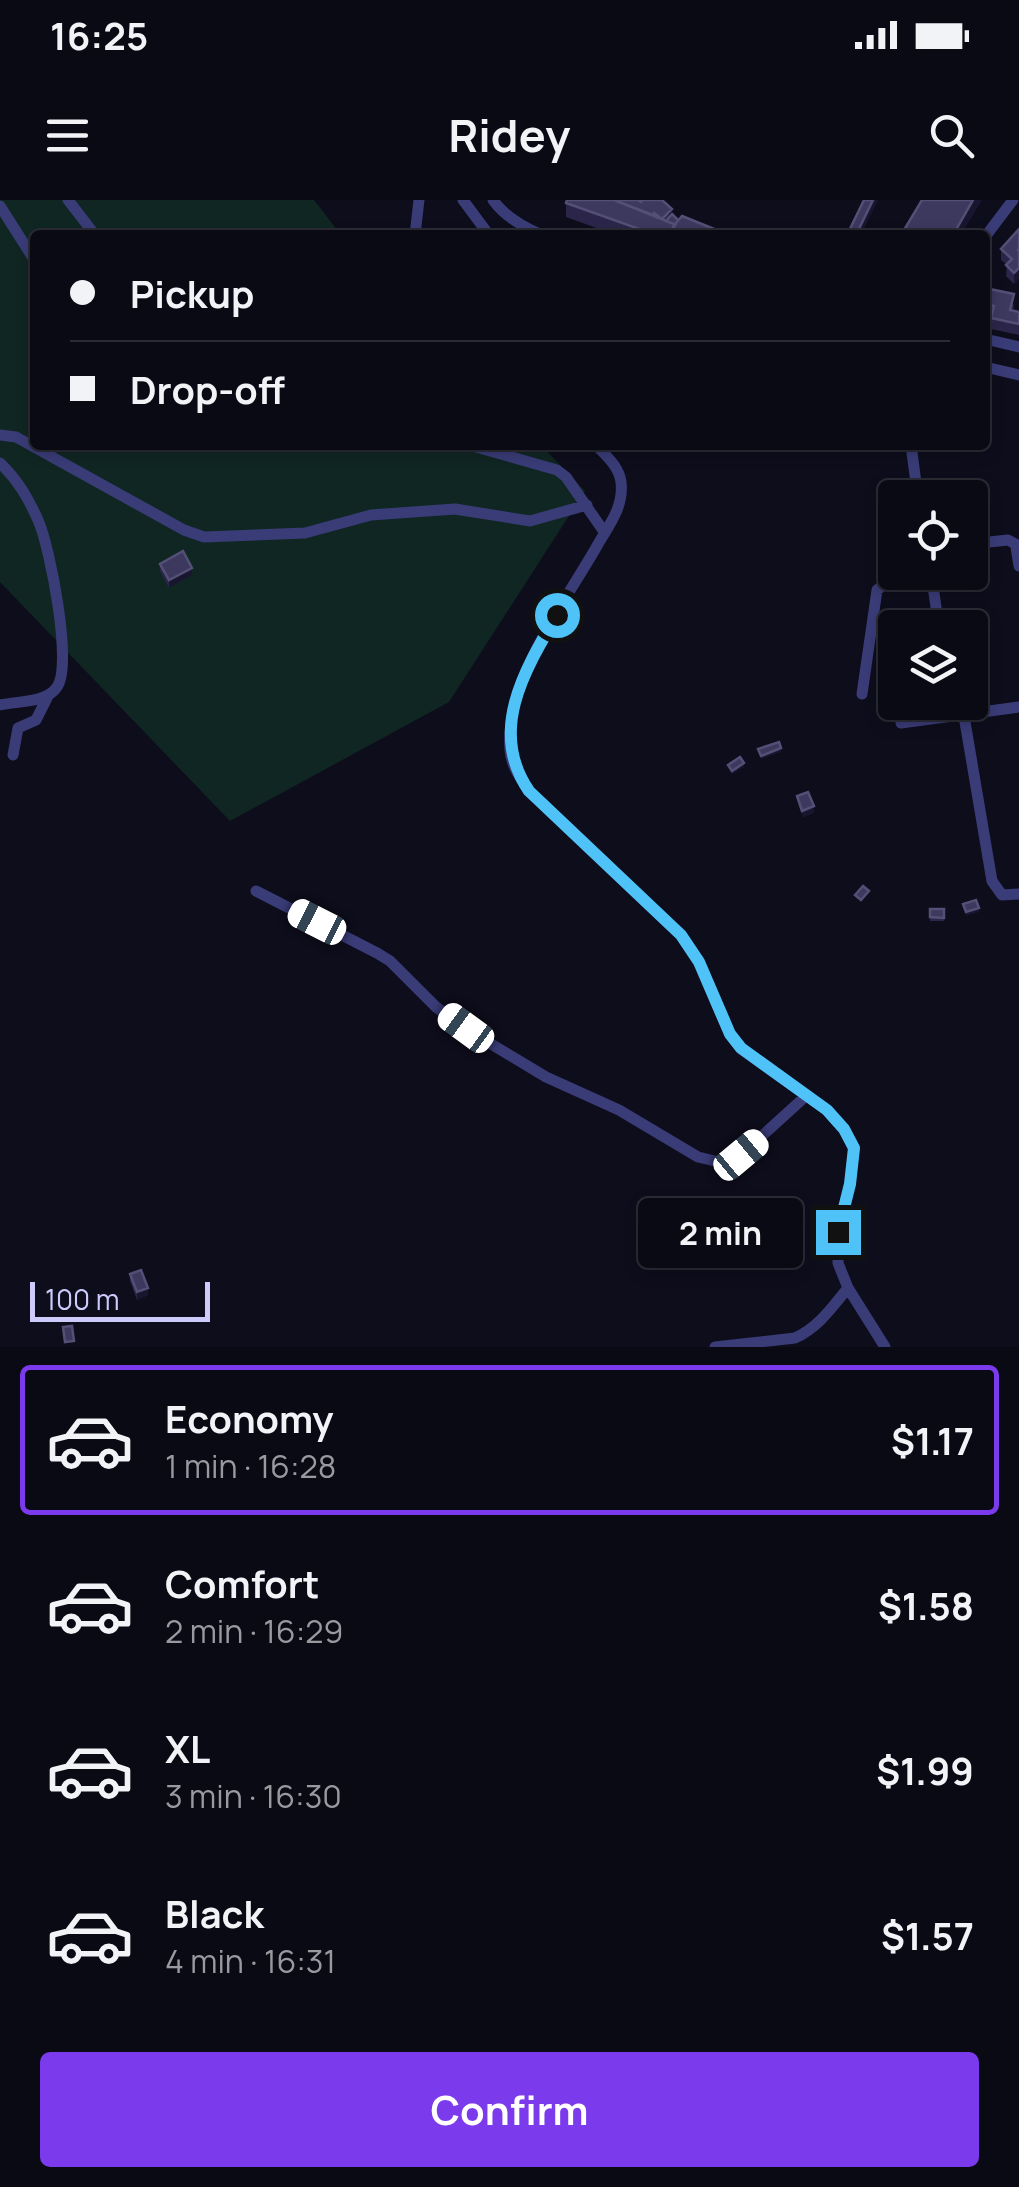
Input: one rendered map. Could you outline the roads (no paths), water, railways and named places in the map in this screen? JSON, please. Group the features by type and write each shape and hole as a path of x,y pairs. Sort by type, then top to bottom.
{"street":[{"path":"68,200 90,230"},
{"path":"416,230 419,200"},
{"path":"463,200 485,230"},
{"path":"494,200 500,210 531,230"},
{"path":"990,230 1013,200"},
{"path":"0,206 30,253"},
{"path":"990,340 1019,347"},
{"path":"990,368 1019,375"},
{"path":"0,435 30,444"},
{"path":"41,450 184,530 204,537 305,533 370,516 456,509 530,521 587,505"},
{"path":"487,450 557,470 587,505 604,533"},
{"path":"601,450 621,477 619,508 541,642 518,692 510,723 510,752 516,773 529,791 681,935 699,962 730,1034 741,1048 836,1119 854,1148 837,1246 838,1262 848,1288 885,1347"},
{"path":"911,450 915,480"},
{"path":"0,463 19,481 40,524 56,588 62,678 48,696 0,706"},
{"path":"988,542 1004,540 1017,546 1019,566"},
{"path":"862,694 878,589"},
{"path":"12,755 18,728 36,720 48,696"},
{"path":"988,709 1019,707"},
{"path":"901,723 915,720"},
{"path":"958,720 992,881 1002,895 1019,894"},
{"path":"256,892 378,953 436,1007 466,1028 546,1077 619,1110 698,1157 719,1162 741,1155 808,1095"},
{"path":"714,1347 795,1338 807,1333 848,1288"}]}
